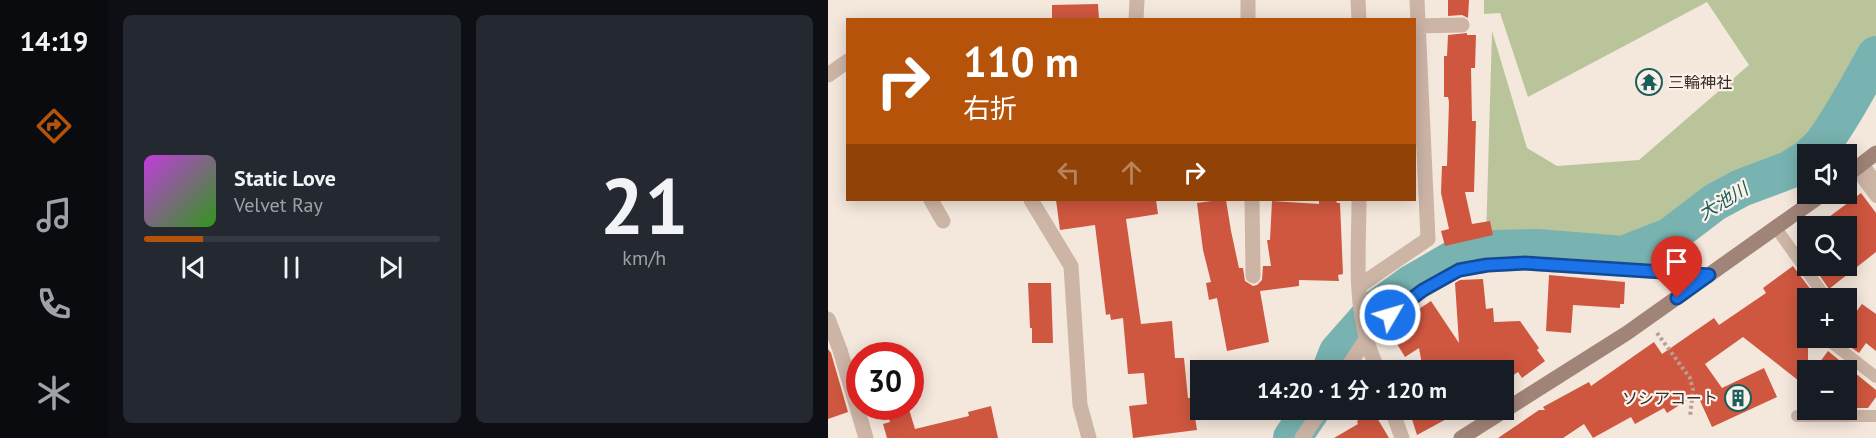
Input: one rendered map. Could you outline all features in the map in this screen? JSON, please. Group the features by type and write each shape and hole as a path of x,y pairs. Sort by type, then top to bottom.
{"street":[{"path":"1136,18 1137,0"},
{"path":"1248,0 1248,18"},
{"path":"1358,0 1359,18"},
{"path":"1359,286 1428,239 1416,26 1417,0"},
{"path":"1416,26 1462,25"},
{"path":"828,75 846,62"},
{"path":"1857,167 1876,153"},
{"path":"932,201 943,221"},
{"path":"1032,201 1071,267 1080,405 1089,438"},
{"path":"1252,201 1253,276"},
{"path":"1359,201 1359,286 1366,339 1374,360"},
{"path":"1461,438 1644,321 1808,204"},
{"path":"1352,360 1366,339 1390,315 1423,290 1459,270 1487,265 1525,263 1709,275"},
{"path":"828,319 840,350 866,438"},
{"path":"1302,438 1314,420"},
{"path":"1396,420 1402,438"}],"lane":[{"path":"1857,170 1876,181"},
{"path":"1857,172 1876,197"},
{"path":"1776,228 1819,288"},
{"path":"1839,348 1876,376"},
{"path":"1857,416 1876,416"}],"path":[{"path":"1644,321 1661,338 1690,378 1693,390 1690,417"}],"green space":[{"path":"1484,0 1876,0 1876,44 1814,144 1797,144 1797,154 1742,180 1629,242 1486,240 1492,31 1527,148 1557,166 1639,160 1749,65 1707,2 1528,97 1500,13 1484,14"}],"building":[{"path":"1448,0 1469,0 1468,18 1462,15 1448,16"},
{"path":"1098,4 1099,18 1052,18 1052,5"},
{"path":"1467,33 1467,35 1476,35 1475,68 1471,68 1472,121 1476,121 1474,192 1465,192 1472,224 1490,221 1493,235 1445,246 1441,231 1449,229 1441,193 1442,166 1447,166 1449,102 1448,97 1444,97 1444,56 1447,56 1448,35"},
{"path":"1861,193 1876,213 1876,252 1857,267 1857,216 1830,216 1846,204 1857,204 1857,196"},
{"path":"1056,201 1156,201 1158,214 1126,219 1141,324 1172,321 1175,358 1184,358 1188,398 1190,398 1190,420 1195,420 1197,430 1133,438 1129,406 1147,404 1144,373 1128,374 1123,318 1111,320 1110,314 1106,315 1095,225 1060,230"},
{"path":"1226,201 1239,268 1243,268 1245,281 1253,286 1262,280 1263,266 1271,266 1267,240 1270,240 1272,201 1319,204 1319,201 1336,201 1340,203 1343,274 1338,275 1339,281 1299,280 1299,286 1260,291 1269,342 1227,351 1217,298 1209,300 1206,283 1211,282 1203,250 1197,203"},
{"path":"1793,266 1797,276 1800,276 1810,288 1797,288 1797,348 1808,348 1808,360 1797,360 1797,379 1743,337 1705,364 1722,388 1764,368 1777,397 1712,427 1697,394 1667,413 1664,408 1635,424 1631,417 1593,438 1584,424 1563,438 1498,438 1539,410 1545,410 1543,407 1589,382 1591,386 1654,342 1662,354 1714,318 1719,325 1766,293 1763,288"},
{"path":"1549,275 1625,282 1624,304 1620,304 1620,308 1573,305 1571,333 1546,331"},
{"path":"1820,276 1846,276 1830,288"},
{"path":"1483,279 1486,309 1493,308 1494,322 1520,321 1539,348 1537,350 1545,361 1522,378 1518,372 1514,375 1514,360 1421,360 1419,348 1405,357 1389,331 1431,301 1459,343 1455,283 1460,280"},
{"path":"1028,283 1051,283 1053,343 1032,343"},
{"path":"1862,304 1876,314 1876,351 1866,343 1859,353 1852,348 1857,348 1857,311"},
{"path":"828,349 846,405 846,413 828,419"},
{"path":"1828,351 1839,360 1821,360"},
{"path":"1857,375 1876,390 1876,397 1868,408 1857,408"},
{"path":"991,406 998,438 887,438 883,424 890,422 889,420 912,420 915,429 969,416 968,412"},
{"path":"1378,420 1389,438 1334,438 1358,424 1357,421"},
{"path":"1412,420 1445,420 1417,435"}],"waterway":[{"name":"大池川","path":"1821,144 1837,123 1876,55"},
{"name":"大池川","path":"1335,360 1338,352 1375,310 1411,284 1454,259 1492,249 1537,248 1623,255 1669,237 1715,202 1741,188 1797,165"},
{"name":"大池川","path":"1292,438 1304,420"}],"place":[{"name":"三輪神社","path":"1649,82"},
{"name":"ソシアコート","path":"1738,398"}],"route":[{"path":"1390,315 1423,290 1459,270 1487,265 1525,263 1709,275 1677,298"}]}
